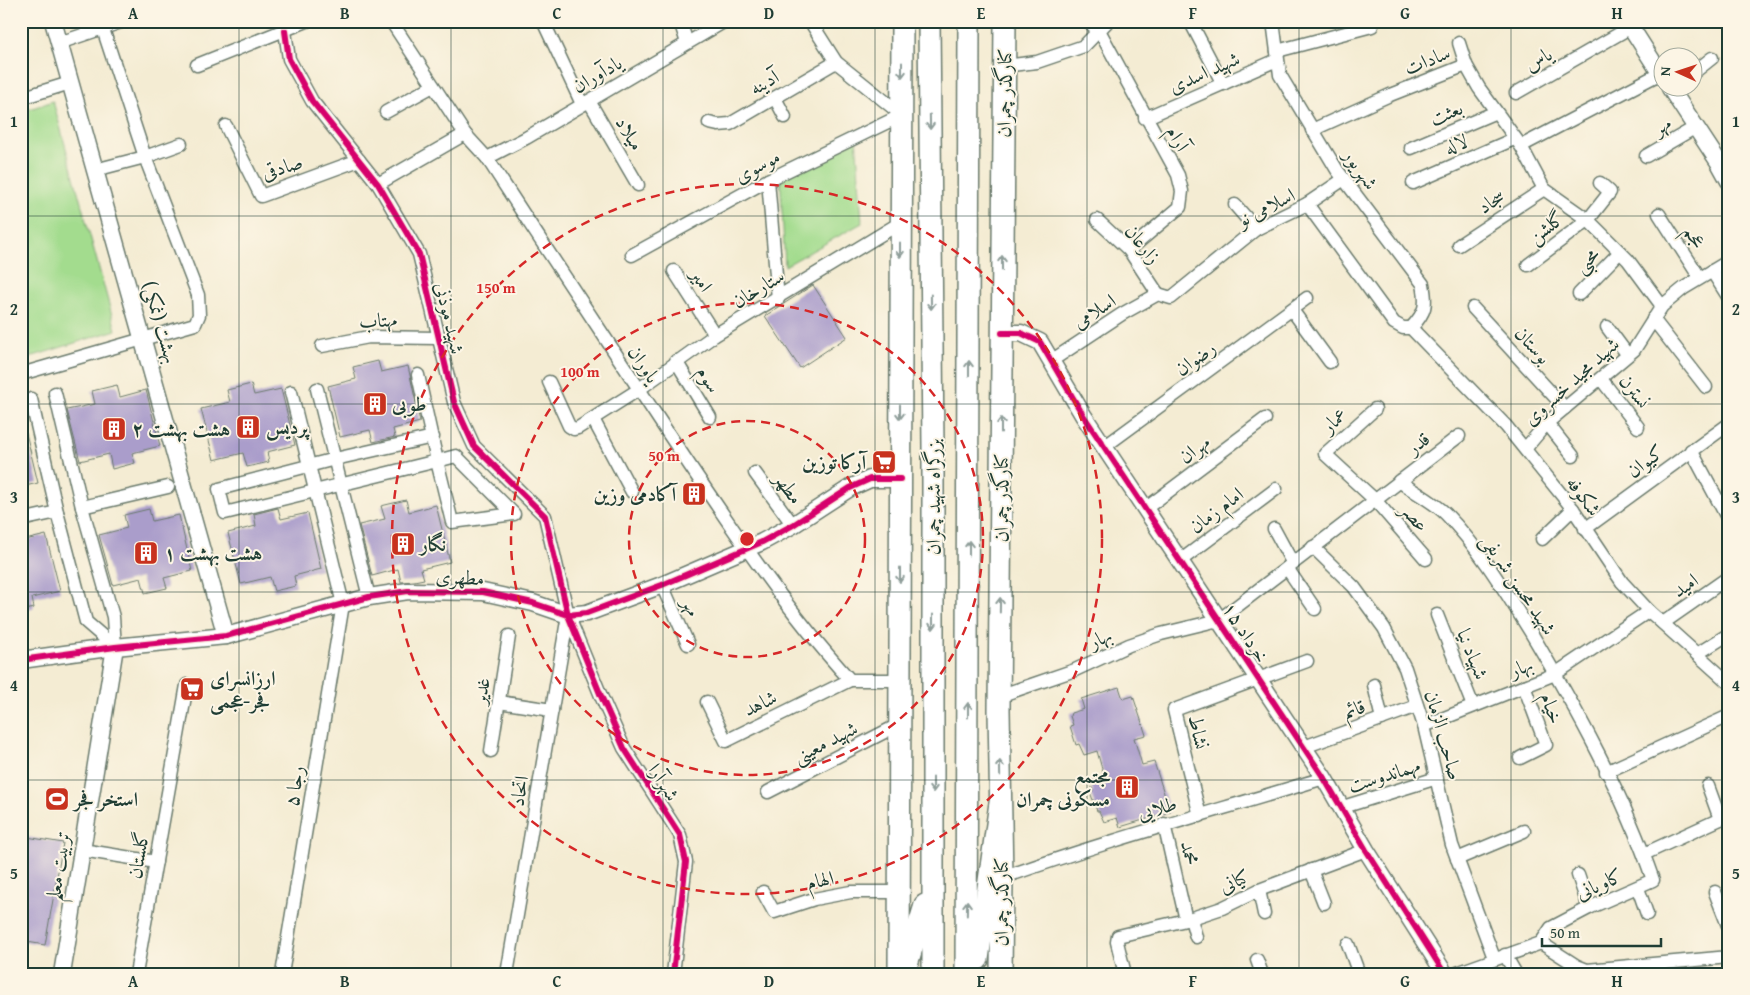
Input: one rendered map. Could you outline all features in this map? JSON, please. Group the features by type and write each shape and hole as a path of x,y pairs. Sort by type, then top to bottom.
{"main road":[{"path":"899,974 902,21"},
{"name":"بزرگراه شهید چمران","path":"929,21 933,448 933,974"},
{"name":"بزرگراه شهید چمران","path":"966,974 970,21"},
{"name":"کنارگذر چمران","path":"1001,974 1002,878 999,696 1005,21"},
{"path":"975,974 1000,803"},
{"path":"904,974 933,878"}],"street":[{"name":"بهشت (نمکی)","path":"53,21 226,636"},
{"path":"59,43 103,30 124,21"},
{"path":"197,65 307,21"},
{"name":"یاوران","path":"391,21 465,134 487,158 638,390 746,549 826,653 850,680"},
{"name":"میلاد","path":"542,21 585,103 638,185"},
{"path":"680,21 687,43"},
{"name":"یادآوران","path":"487,158 725,21"},
{"path":"810,21 836,62 902,115"},
{"name":"آرام","path":"1088,21 1100,32 1145,118 1178,175 1182,191 1180,207 1129,250"},
{"path":"1004,66 1037,62 1084,46 1100,32 1108,21"},
{"path":"1190,21 1223,84"},
{"name":"شهریور","path":"1275,22 1280,75 1312,130 1344,179 1423,284 1426,299 1423,315 1411,328"},
{"path":"1629,24 1652,59"},
{"name":"یاس","path":"1516,93 1629,24"},
{"name":"شهید اسدی","path":"1145,118 1223,84 1277,56 1372,26"},
{"path":"21,374 195,324 199,315 198,295 145,157 103,30"},
{"name":"شهید موذنی","path":"285,31 288,59 312,101 378,184 419,254 437,338 454,402 474,446 545,516 568,616"},
{"path":"1459,43 1466,65"},
{"path":"1702,66 1712,58"},
{"name":"آدینه","path":"709,123 718,125 730,124 836,62"},
{"name":"سادات","path":"1312,130 1390,95 1466,65 1518,142 1544,189 1588,220 1620,252 1662,306"},
{"path":"1518,142 1652,79"},
{"path":"21,98 70,83"},
{"path":"386,112 433,86"},
{"path":"775,98 785,117"},
{"path":"1678,98 1729,182"},
{"name":"بعثت","path":"1411,148 1496,112"},
{"name":"موسوی","path":"632,255 768,180 902,115"},
{"name":"صادقی","path":"226,126 261,196 359,160"},
{"name":"مهر","path":"1646,156 1696,127"},
{"path":"378,184 465,134"},
{"name":"لاله","path":"1413,183 1518,142"},
{"path":"95,170 145,157 181,144"},
{"path":"1307,204 1344,179"},
{"path":"768,180 778,299"},
{"name":"گلشن","path":"1528,265 1588,220 1610,192 1600,183"},
{"name":"سجاد","path":"1459,245 1544,189"},
{"name":"اسلامی نو","path":"1158,294 1171,298 1256,229 1307,204 1394,323 1403,328 1411,328"},
{"path":"1235,205 1256,229"},
{"name":"عجم","path":"1659,214 1700,278"},
{"name":"زارعان","path":"1097,220 1129,250 1158,294"},
{"name":"ستارخان","path":"549,382 569,426 574,429 638,390 676,360 715,335 778,299 900,223"},
{"name":"محبی","path":"1579,294 1620,252"},
{"name":"شهید مجید خسروی","path":"1525,449 1564,408 1634,350 1662,306 1700,278 1729,261"},
{"name":"امیر","path":"674,271 715,335"},
{"name":"عجم","path":"1712,271 1729,298"},
{"name":"اسلامی","path":"1051,361 1122,314 1158,294"},
{"name":"رضوان","path":"1104,447 1307,298"},
{"name":"بوستان","path":"1473,308 1564,408"},
{"path":"1292,310 1330,362"},
{"path":"1653,319 1706,387"},
{"path":"1607,327 1628,354"},
{"name":"شکوفه","path":"1411,328 1506,426 1573,509 1622,582 1649,611 1696,654 1705,668 1729,682"},
{"name":"۱۵ خرداد","path":"1002,333 1021,333 1040,342 1104,447 1220,620 1257,680 1324,778 1366,850 1446,974"},
{"name":"مهتاب","path":"322,346 369,337 437,338"},
{"name":"سوم","path":"676,360 710,416"},
{"path":"418,374 433,437 437,461 452,522 514,514 456,456 437,461 340,484 225,513 219,489 335,458 433,437"},
{"name":"نسترن","path":"1601,379 1638,426"},
{"path":"318,389 369,597"},
{"path":"291,392 344,604"},
{"path":"55,393 82,507 113,617 115,647"},
{"path":"31,399 57,512 86,622 115,647"},
{"name":"عمار","path":"1375,409 1325,454 1375,500"},
{"path":"593,418 632,492"},
{"name":"مهران","path":"1145,509 1265,419"},
{"path":"1548,423 1573,456"},
{"name":"کیوان","path":"1586,529 1691,450 1729,424"},
{"name":"قدر","path":"1400,481 1459,436"},
{"path":"1691,450 1727,515"},
{"name":"مطهر","path":"755,473 793,525"},
{"path":"568,616 587,613 662,585 746,549 793,525 850,488 870,479 900,479"},
{"path":"1220,620 1400,481"},
{"name":"شهید محسن شریفی","path":"1400,481 1445,513 1494,573 1555,674 1606,772 1644,854 1653,880"},
{"path":"82,507 168,487"},
{"name":"امام زمان","path":"1180,561 1276,488"},
{"name":"عصر","path":"1375,500 1426,559"},
{"path":"1542,539 1573,509"},
{"path":"21,520 57,512"},
{"path":"1274,529 1290,566 1315,609"},
{"name":"صاحب الزمان","path":"1313,547 1354,587 1384,628 1406,668 1424,726 1457,858 1500,956 1516,974"},
{"name":"امید","path":"1663,623 1729,577"},
{"name":"مهر","path":"662,585 688,644"},
{"name":"مطهری","path":"21,660 115,647 195,641 226,636 369,597 408,591 483,592 532,603 568,616"},
{"name":"رجا ۵","path":"282,974 344,604"},
{"name":"بهار","path":"1424,726 1555,674 1649,611"},
{"name":"شهیاد نیا","path":"1437,615 1473,706"},
{"name":"اتحاد","path":"507,974 568,616"},
{"name":"شهرآرا","path":"568,616 624,748 680,835 686,862 673,974"},
{"name":"بهار","path":"999,696 1075,670 1129,645 1161,634 1220,620"},
{"path":"1696,654 1729,634"},
{"name":"غدیر","path":"491,751 509,636"},
{"name":"تربیت معلم","path":"62,974 115,647"},
{"path":"1257,680 1307,661"},
{"path":"850,680 899,680"},
{"name":"شاهد","path":"708,702 726,741 850,680"},
{"name":"نشاط","path":"1200,816 1174,710 1257,680"},
{"name":"گلستان","path":"136,974 187,684"},
{"path":"1374,686 1382,718"},
{"name":"خیام","path":"1520,758 1546,745 1524,686"},
{"path":"499,702 552,710"},
{"name":"قائم","path":"1304,747 1417,706"},
{"path":"1606,772 1729,716"},
{"name":"شهید معینی","path":"768,792 900,724"},
{"name":"طلایی","path":"1002,878 1164,824 1200,816 1324,778"},
{"name":"مهماندوست","path":"1342,807 1437,778"},
{"path":"1708,786 1725,817"},
{"name":"کاویانی","path":"1644,854 1725,817"},
{"name":"محمد","path":"1164,824 1189,920 1196,937"},
{"path":"1457,858 1524,832"},
{"path":"82,850 156,862"},
{"name":"کیانی","path":"1125,974 1117,939 1118,936 1189,920 1222,908 1259,890 1366,850"},
{"path":"1311,870 1324,904"},
{"path":"1578,875 1589,908"},
{"name":"کاویانی","path":"1542,943 1551,928 1589,908 1653,880"},
{"path":"1638,888 1647,914"},
{"path":"1259,890 1264,914"},
{"name":"الهام","path":"763,892 774,912 814,899 851,892 899,892"},
{"path":"1715,892 1729,928"},
{"path":"1454,974 1500,956 1542,943 1577,966 1587,970 1729,957"},
{"path":"1348,944 1359,974"},
{"path":"1257,960 1262,974"}],"green space":[{"path":"53,101 116,330 21,360 21,112"},
{"path":"856,136 862,223 785,266 780,172"}],"building":[{"path":"813,285 847,337 800,368 765,316"},
{"name":"طوبی","path":"378,361 381,372 408,366 420,422 393,429 395,437 373,442 370,430 340,437 328,386 356,379 353,367"},
{"name":"پردیس","path":"251,384 254,395 281,389 295,445 267,452 269,462 247,467 243,453 214,460 201,409 230,402 227,390"},
{"name":"هشت بهشت ۲","path":"117,385 120,397 146,390 160,446 132,453 135,463 112,469 109,454 80,461 67,410 95,404 92,391"},
{"path":"21,433 26,433 38,483 21,487"},
{"name":"نگار","path":"406,500 409,512 436,505 450,562 421,569 424,579 414,581 401,582 398,569 372,576 359,525 385,519 381,506"},
{"path":"278,508 281,519 308,513 321,569 294,576 296,586 274,591 270,577 241,584 228,533 256,526 254,514"},
{"name":"هشت بهشت ۱","path":"149,509 152,521 179,515 192,571 164,578 167,588 145,593 141,578 113,585 99,535 127,528 124,515"},
{"path":"46,535 60,591 32,598 34,608 21,611 21,541"},
{"path":"1119,687 1123,699 1133,696 1146,735 1134,738 1142,765 1154,762 1170,812 1120,827 1117,818 1104,822 1099,811 1097,811 1090,792 1093,791 1090,782 1104,776 1097,751 1084,755 1079,744 1076,745 1070,726 1073,725 1071,713 1084,709 1081,699"},
{"path":"21,836 63,843 45,945 21,941"}],"cycle path":[{"path":"285,31 289,59 312,101 378,184 419,254 454,402 474,446 545,516 568,615 601,696 624,748 680,835 686,862 673,974"},
{"path":"1002,333 1021,333 1040,342 1083,415 1324,778 1366,850 1445,974"},
{"path":"21,660 115,647 226,636 369,597 408,591 483,592 533,603 568,615 587,613 662,585 762,542 793,525 850,488 870,479 900,479"}],"place":[{"name":"طوبی","path":"375,404"},
{"name":"پردیس","path":"248,427"},
{"name":"هشت بهشت ۲","path":"114,429"},
{"name":"آرکا توزین","path":"884,462"},
{"name":"آکادمی وزین","path":"694,494"},
{"name":"نگار","path":"403,544"},
{"name":"هشت بهشت ۱","path":"146,553"},
{"name":"ارزانسرای فجر-عجمی","path":"192,689"},
{"name":"مجتمع مسکونی چمران","path":"1127,787"},
{"name":"استخر فجر","path":"57,799"}]}
